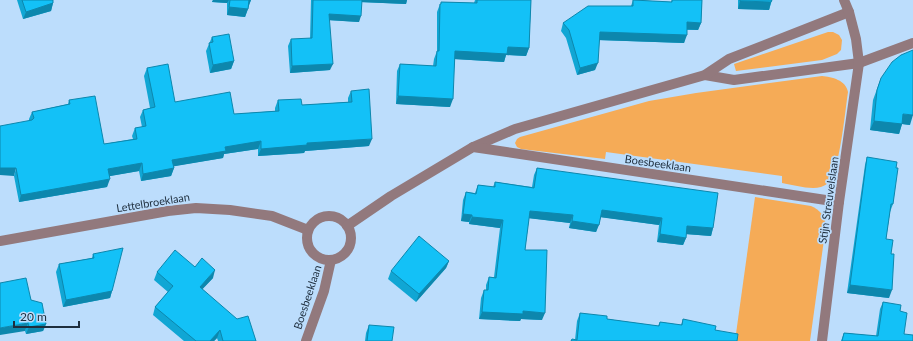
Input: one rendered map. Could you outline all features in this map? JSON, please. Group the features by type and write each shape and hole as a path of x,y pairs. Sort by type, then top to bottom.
{"street":[{"path":"844,0 849,12 856,39 859,63"},
{"path":"308,230 312,223 318,218 326,216 334,216 342,220 347,226 391,196 473,147 515,129 705,75 729,59 849,12"},
{"path":"705,75 734,80 859,63 913,43"},
{"name":"Stijn Streuvelslaan","path":"822,341 859,63"},
{"name":"Boesbeeklaan","path":"473,147 840,202"},
{"name":"Lettelbroeklaan","path":"0,241 168,211 196,208 230,210 272,216 308,230"},
{"name":"Boesbeeklaan","path":"308,230 306,239 309,248 314,255 322,259 331,260 344,254 349,247 351,240 347,226"},
{"name":"Boesbeeklaan","path":"306,341 324,291 331,260"}],"shaded area":[{"path":"828,32 833,32 839,35 842,40 841,50 837,54 822,60 736,71 734,64"},
{"path":"822,76 834,78 842,82 847,88 848,92 842,139 833,175 829,182 817,188 807,188 782,183 782,176 606,152 605,159 521,149 517,147 515,143 520,137 649,101"},
{"path":"755,197 811,206 817,209 824,218 826,225 810,341 735,341"}],"building":[{"path":"22,0 53,0 53,3 26,12"},
{"path":"230,0 249,0 248,9 229,7"},
{"path":"313,0 362,0 361,16 329,14 333,64 292,66 291,39 312,38"},
{"path":"477,0 531,0 529,48 508,47 507,54 455,51 453,99 398,96 400,64 436,66 437,51 439,51 441,2 477,3"},
{"path":"633,0 672,2 672,0 702,0 701,23 687,22 687,35 600,32 598,63 580,68 569,30 563,23 588,6 633,6"},
{"path":"740,0 772,0 771,2"},
{"path":"229,34 234,61 213,65 209,43 213,42 212,37"},
{"path":"913,50 913,115 903,114 902,124 874,121 877,90 881,78 892,62 901,55"},
{"path":"168,64 175,102 230,92 234,114 279,111 278,100 301,99 302,105 352,102 351,91 369,89 372,139 307,143 307,145 261,149 261,141 225,147 226,151 172,160 174,168 143,174 142,163 108,169 110,179 21,195 16,168 0,168 0,126 32,120 34,118 32,112 70,104 69,100 95,96 104,144 137,139 135,128 146,126 143,110 155,107 147,68"},
{"path":"867,157 897,162 896,168 898,168 893,204 891,204 886,239 893,240 891,254 894,254 892,290 850,285"},
{"path":"537,168 718,193 713,228 687,226 686,238 660,234 662,218 602,210 599,225 572,221 573,215 530,211 525,250 547,250 545,313 523,311 523,314 482,312 484,290 488,290 489,277 496,278 503,220 472,217 472,215 463,214 466,192 476,194 478,185 495,187 495,182 534,188"},
{"path":"419,236 449,261 419,294 391,271"},
{"path":"123,248 112,291 66,300 59,264 94,258 93,254"},
{"path":"175,250 195,267 202,258 215,270 200,287 237,319 248,316 256,341 223,341 220,330 210,341 196,341 155,307 173,286 157,272"},
{"path":"26,278 31,300 42,303 46,324 29,327 28,323 0,328 0,283"},
{"path":"883,302 901,305 900,311 907,313 904,334 913,335 913,341 842,341 844,333 878,336"},
{"path":"580,313 607,316 607,319 659,326 660,322 682,325 683,319 716,326 715,330 738,334 737,341 571,341 572,339 577,340"},
{"path":"369,325 394,327 392,341 367,341"}]}
